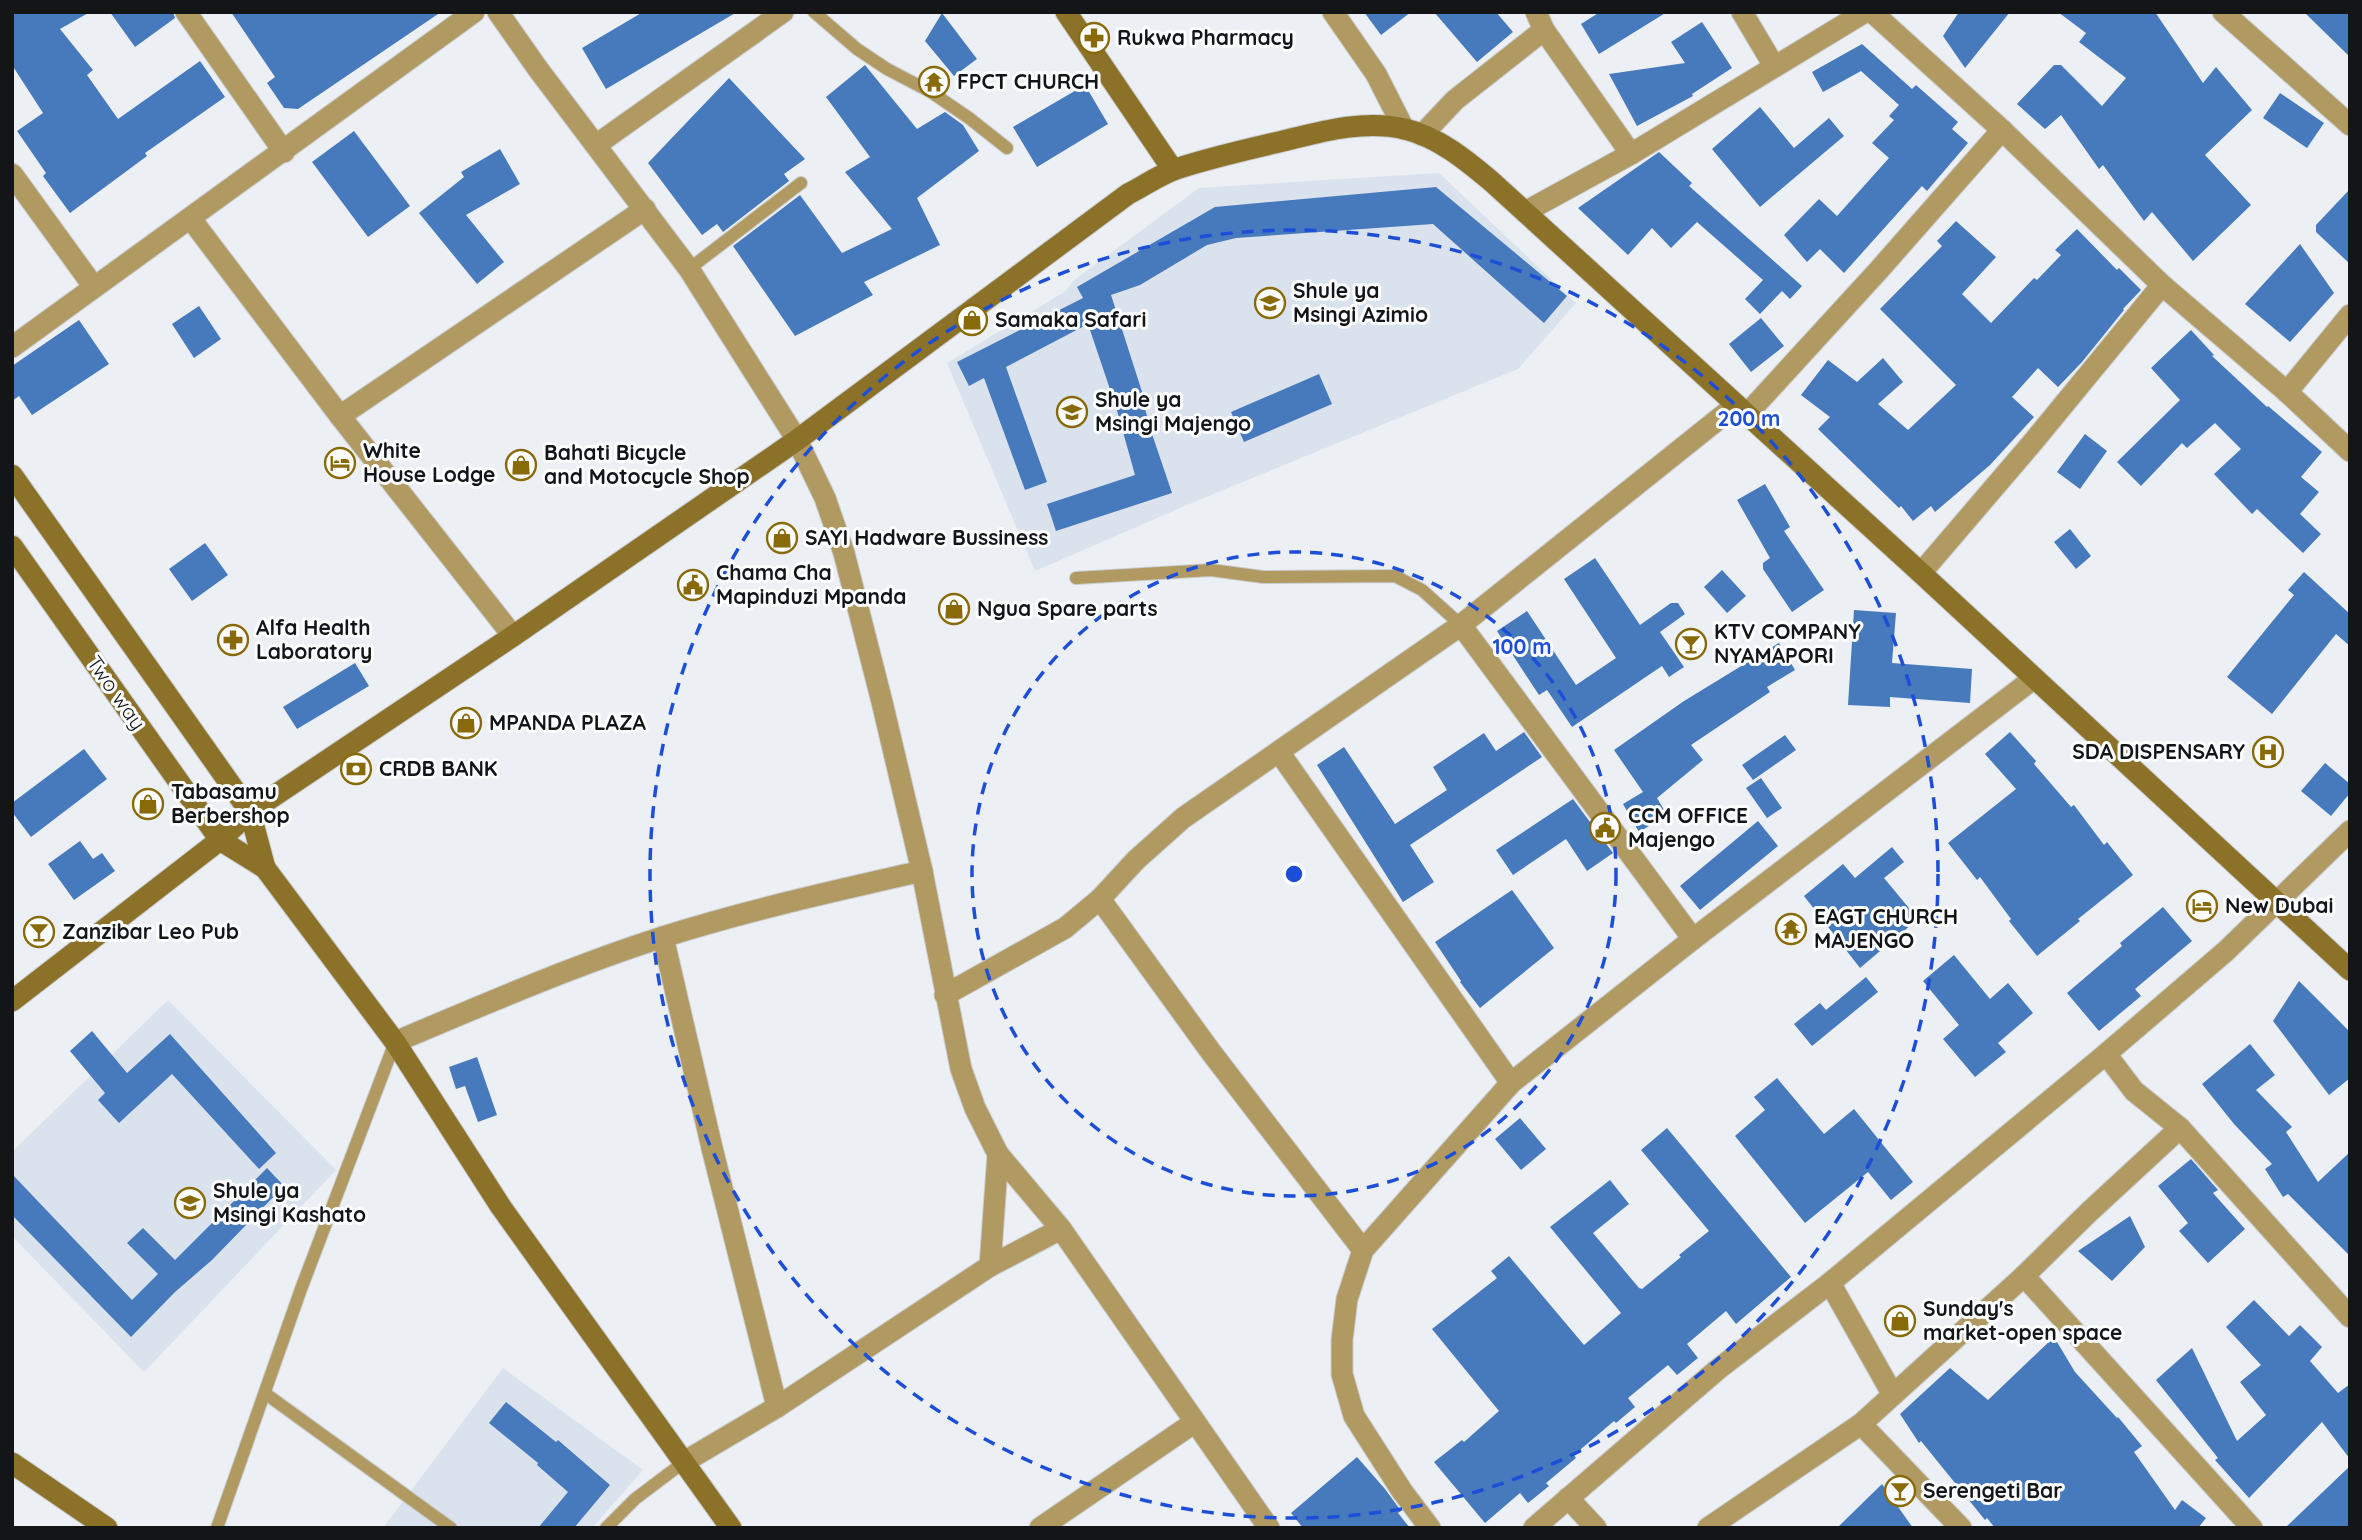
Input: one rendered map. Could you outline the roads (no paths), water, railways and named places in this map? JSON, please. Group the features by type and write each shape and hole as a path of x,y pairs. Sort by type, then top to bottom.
{"street":[{"path":"186,12 284,152"},
{"path":"12,347 474,12"},
{"path":"498,12 690,269 797,440 825,498 844,553 922,871 961,1069 975,1108 998,1154 1061,1230 1269,1528"},
{"path":"596,145 783,12"},
{"path":"1066,12 1173,170"},
{"path":"1333,12 1413,132"},
{"path":"1742,12 1774,66"},
{"path":"1525,212 1631,154 1865,12"},
{"path":"1872,12 2002,130 2162,285 2287,392 2350,451"},
{"path":"2223,12 2350,125"},
{"path":"1413,132 1455,100 1540,21 1631,154"},
{"path":"12,1001 220,840 250,812 513,636 797,440 1128,194 1173,170 1333,129 1367,125 1413,132 1460,155 1921,573 2032,679 2350,970"},
{"path":"945,995 1065,928 1100,899 1136,860 1183,818 1461,625 1742,410 1878,271 2002,130"},
{"path":"12,174 94,287"},
{"path":"340,415 645,209"},
{"path":"191,219 513,636"},
{"path":"1921,573 2162,285"},
{"path":"2287,392 2350,314"},
{"path":"12,475 250,812 265,868"},
{"name":"Two way","path":"12,546 220,840"},
{"path":"1461,625 1693,939"},
{"path":"1430,1528 1402,1491 1354,1416 1342,1374 1342,1339 1348,1298 1363,1250 1511,1083 1693,939 2032,679"},
{"path":"1279,752 1511,1083"},
{"path":"1534,1528 1717,1370 1830,1283 2106,1054 2278,903 2350,831"},
{"path":"220,840 265,868 395,1042 501,1207 731,1528"},
{"path":"395,1042 520,989 663,937 787,903 922,871"},
{"path":"1100,899 1211,1052 1363,1250"},
{"path":"663,937 718,1173 778,1407"},
{"path":"2106,1054 2134,1091 2180,1128 2350,1317"},
{"path":"1708,1528 1861,1424 2024,1276 2180,1128"},
{"path":"990,1266 998,1154"},
{"path":"684,1462 778,1407 990,1266 1061,1230"},
{"path":"2024,1276 2252,1528"},
{"path":"1830,1283 1893,1395"},
{"path":"1040,1528 1195,1422"},
{"path":"1861,1424 1961,1528"},
{"path":"12,1463 107,1528"},
{"path":"1568,1498 1596,1528"}],"lane":[{"path":"814,12 857,49 969,118 1007,148"},
{"path":"690,269 801,183"},
{"path":"1076,578 1211,570 1263,577 1395,576 1422,590 1461,625"},
{"path":"217,1528 302,1289 395,1042"},
{"path":"266,1394 451,1528"},
{"path":"606,1528 635,1499 684,1462"}],"place":[{"name":"Rukwa Pharmacy","path":"1094,38"},
{"name":"FPCT CHURCH","path":"934,82"},
{"name":"Shule ya Msingi Azimio","path":"1270,303"},
{"name":"Samaka Safari","path":"972,320"},
{"name":"Shule ya Msingi Majengo","path":"1072,412"},
{"name":"White House Lodge","path":"340,463"},
{"name":"Bahati Bicycle and Motocycle Shop","path":"521,465"},
{"name":"SAYI Hadware Bussiness","path":"782,538"},
{"name":"Chama Cha Mapinduzi Mpanda","path":"693,585"},
{"name":"Ngua Spare parts","path":"954,609"},
{"name":"Alfa Health Laboratory","path":"233,640"},
{"name":"KTV COMPANY NYAMAPORI","path":"1691,644"},
{"name":"MPANDA PLAZA","path":"466,723"},
{"name":"SDA DISPENSARY","path":"2268,752"},
{"name":"CRDB BANK","path":"356,769"},
{"name":"Tabasamu Berbershop","path":"148,804"},
{"name":"CCM OFFICE Majengo","path":"1605,828"},
{"name":"New Dubai","path":"2202,906"},
{"name":"EAGT CHURCH MAJENGO","path":"1791,929"},
{"name":"Zanzibar Leo Pub","path":"39,932"},
{"name":"Shule ya Msingi Kashato","path":"190,1203"},
{"name":"Sunday's market-open space","path":"1900,1321"},
{"name":"Serengeti Bar","path":"1900,1491"}]}
